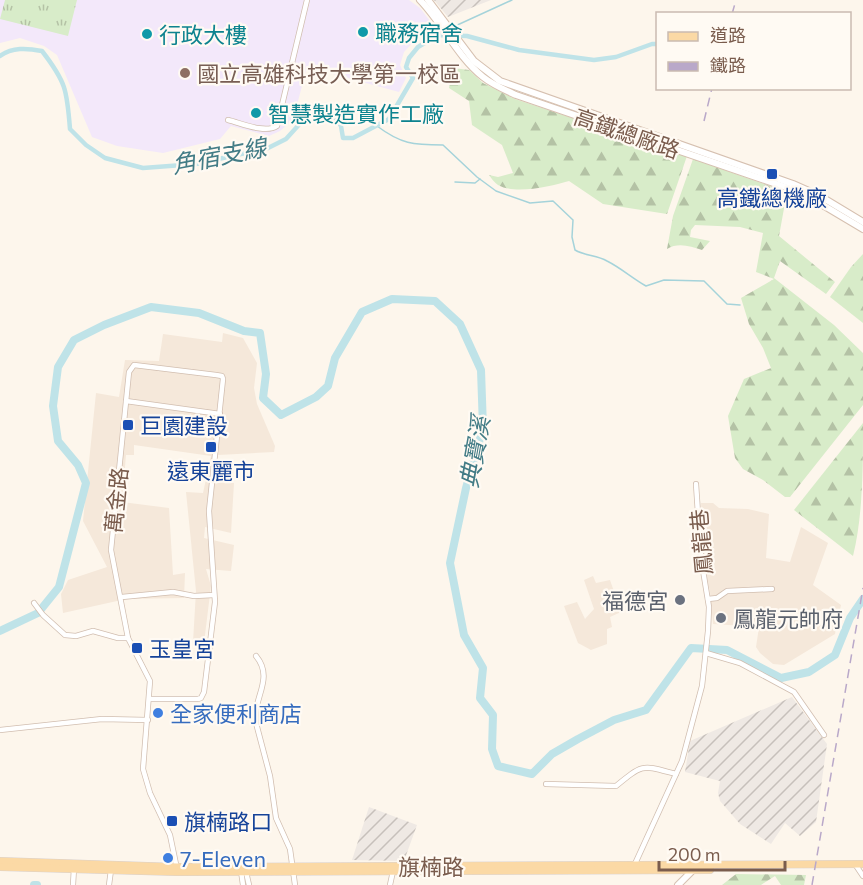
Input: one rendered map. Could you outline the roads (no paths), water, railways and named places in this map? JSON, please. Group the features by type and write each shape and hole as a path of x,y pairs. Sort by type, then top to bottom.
{"main road":[{"name":"旗楠路","path":"0,861 111,870 177,869"},
{"name":"旗楠路","path":"0,867 243,870 860,866"},
{"name":"旗楠路","path":"293,869 393,871 634,868"}],"street":[{"path":"228,120 264,129 277,126 307,0"},
{"name":"高鐵總廠路","path":"420,0 439,20 469,64 484,78 516,95 788,188 816,201 863,229"},
{"name":"高鐵總廠路","path":"428,0 439,20"},
{"name":"高鐵總廠路","path":"456,43 474,61 500,81 793,184 820,196 863,222"},
{"name":"萬金路","path":"149,699 198,699 203,695 214,595 209,511 222,376 134,365 129,372 111,550 122,597 128,638 150,681 143,769 150,793 170,835 177,869"},
{"path":"126,401 220,414"},
{"name":"鳳龍巷","path":"696,484 701,558 708,599 706,653"},
{"name":"鳳龍巷","path":"708,599 717,598 727,591 772,589"},
{"path":"122,597 173,592 194,596 214,595"},
{"path":"34,603 43,615 70,637 93,631 118,638 128,638"},
{"path":"634,868 682,761 702,686 706,653 740,663 794,692 824,735"},
{"path":"256,656 263,665 264,676 255,716 256,723 270,777 276,818 290,849 295,885"},
{"path":"0,730 102,719 148,720"},
{"path":"546,784 616,786 636,769 646,766 676,774"},
{"path":"860,866 863,876"},
{"path":"73,885 78,867"},
{"path":"678,885 694,868"},
{"path":"109,885 111,870"},
{"path":"243,870 243,885"},
{"path":"243,870 249,885"},
{"name":"旗楠路","path":"390,885 393,871"}],"waterway":[{"name":"角宿支線","path":"453,27 512,0"},
{"name":"角宿支線","path":"438,35 443,33"},
{"name":"角宿支線","path":"0,56 20,49 42,51 64,87 70,129 86,145 105,158 143,168 196,164 268,148 286,139 315,107 326,105 341,126 343,138 353,138 389,119 413,78 406,67 409,58 418,47 438,35 467,36 519,50 594,60 616,57 656,44"},
{"path":"377,126 401,140 423,145 443,145 477,177 496,191 530,203 553,201 573,220 572,237 575,250 603,259 646,286 664,280 704,281 727,304 740,305"},
{"path":"455,182 475,183 480,179"},
{"name":"典寶溪","path":"0,631 38,613 59,587 86,483 78,465 58,441 53,406 58,367 74,340 104,325 151,307 199,313 244,331 260,333 266,374 263,398 281,415 316,397 328,386 335,358 362,312 392,299 435,301 460,324 481,370 483,428 466,488 450,563 464,635 483,668 480,698 493,715 492,749 498,766 532,774 552,754 578,739 614,720 646,710 691,648 727,650 781,678 809,672 835,655 850,618 863,599"}],"railway":[{"path":"733,12 736,0"},
{"path":"704,121 712,90"},
{"path":"812,885 863,588"}],"place":[{"name":"職務宿舍","path":"363,32"},
{"name":"行政大樓","path":"147,34"},
{"name":"國立高雄科技大學第一校區","path":"185,73"},
{"name":"智慧製造實作工廠","path":"256,113"},
{"name":"高鐵總機廠","path":"772,174"},
{"name":"巨園建設","path":"128,425"},
{"name":"遠東麗市","path":"211,447"},
{"name":"福德宮","path":"680,600"},
{"name":"鳳龍元帥府","path":"721,618"},
{"name":"玉皇宮","path":"137,648"},
{"name":"全家便利商店","path":"158,713"},
{"name":"旗楠路口","path":"172,821"},
{"name":"7-Eleven","path":"168,858"}]}
